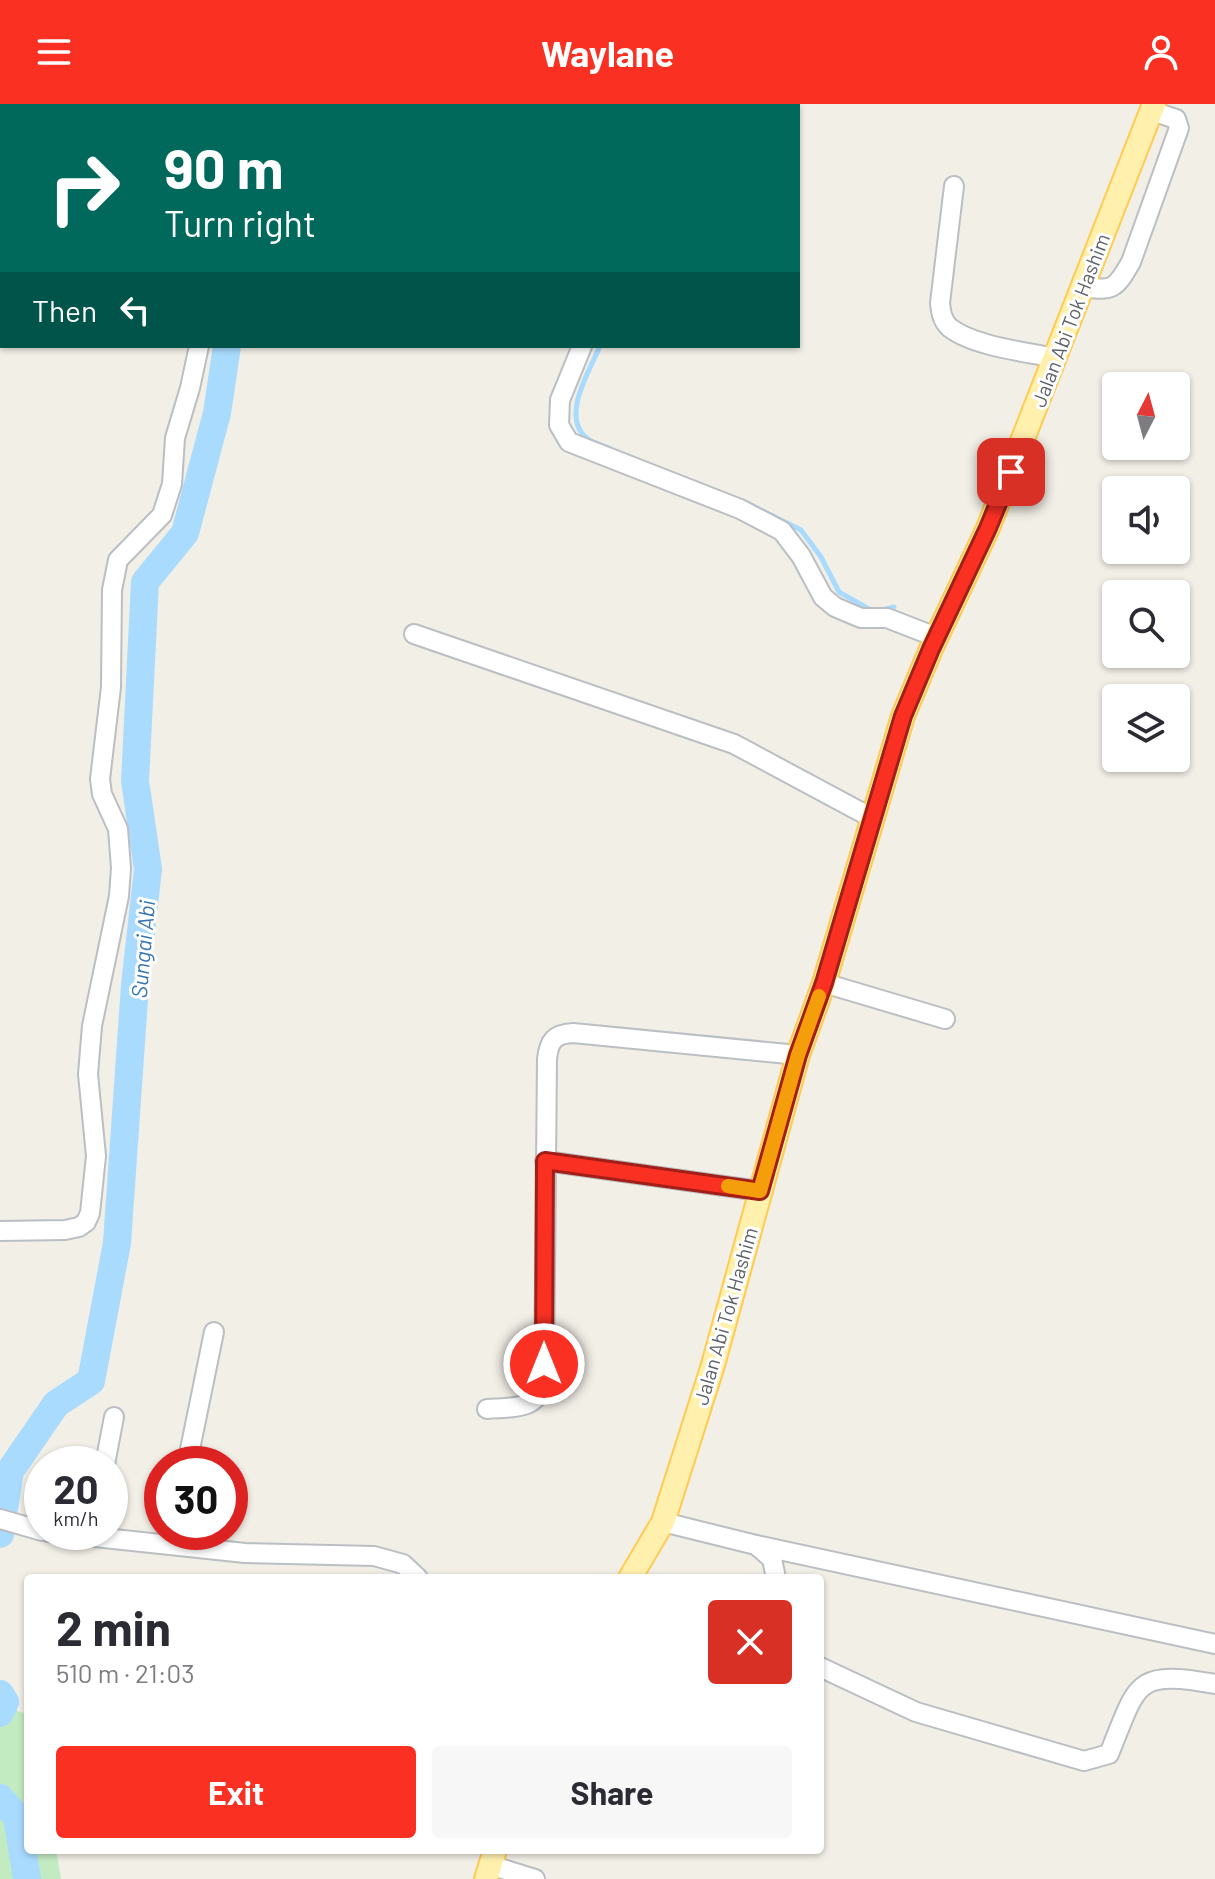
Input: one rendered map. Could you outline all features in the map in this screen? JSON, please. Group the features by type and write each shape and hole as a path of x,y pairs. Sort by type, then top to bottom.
{"main road":[{"name":"Jalan Abi Tok Hashim","path":"632,1574 663,1522 735,1295 798,1055 824,983 903,716 936,637 988,528 1153,108"}],"street":[{"path":"1082,287 1108,290 1119,283 1131,262 1179,128 1176,119 1153,108"},
{"path":"954,186 940,303 942,317 949,327 976,340 1055,358"},
{"path":"0,1231 65,1230 79,1227 86,1222 90,1213 96,1156 88,1074 92,1026 119,896 121,868 118,829 102,794 100,779 111,687 112,590 118,560 162,515 172,484 175,438 199,348"},
{"path":"581,348 560,400 559,425 569,442 740,509 782,531 801,556 823,597 835,607 861,618 887,618 936,637"},
{"path":"414,634 734,744 872,818"},
{"path":"824,983 945,1019"},
{"path":"487,1409 524,1406 536,1400 542,1391 547,1059 551,1042 556,1036 573,1033 798,1055"},
{"path":"545,1161 760,1191"},
{"path":"191,1446 214,1332"},
{"path":"108,1446 114,1417"},
{"path":"3,1520 24,1526"},
{"path":"663,1522 1215,1644"},
{"path":"756,1545 772,1559 775,1574"},
{"path":"246,1550 280,1555 374,1556 403,1564 414,1574"},
{"path":"824,1669 916,1712 1084,1761 1109,1754 1136,1692 1153,1679 1179,1678 1215,1684"},
{"path":"490,1865 535,1879"}],"green space":[{"path":"0,1685 17,1711 24,1713 24,1854 57,1854 61,1879 0,1879"}],"waterway":[{"name":"Sungai Abi","path":"0,1534 10,1471 56,1404 91,1381 117,1243 135,985 148,869 135,781 145,582 185,533 217,413 227,348"},
{"path":"599,348 579,394 576,419 588,439 611,449"},
{"path":"743,501 801,530 821,557 839,592 874,612 894,607"},
{"name":"Sungai Abi","path":"0,1694 5,1702 0,1713"},
{"name":"Sungai Abi","path":"0,1798 17,1817 27,1879"}],"slow traffic":[{"path":"728,1186 760,1191 798,1055 819,996"}],"route":[{"path":"544,1364 545,1161 760,1191 798,1055 824,983 903,716 1011,472"}]}
